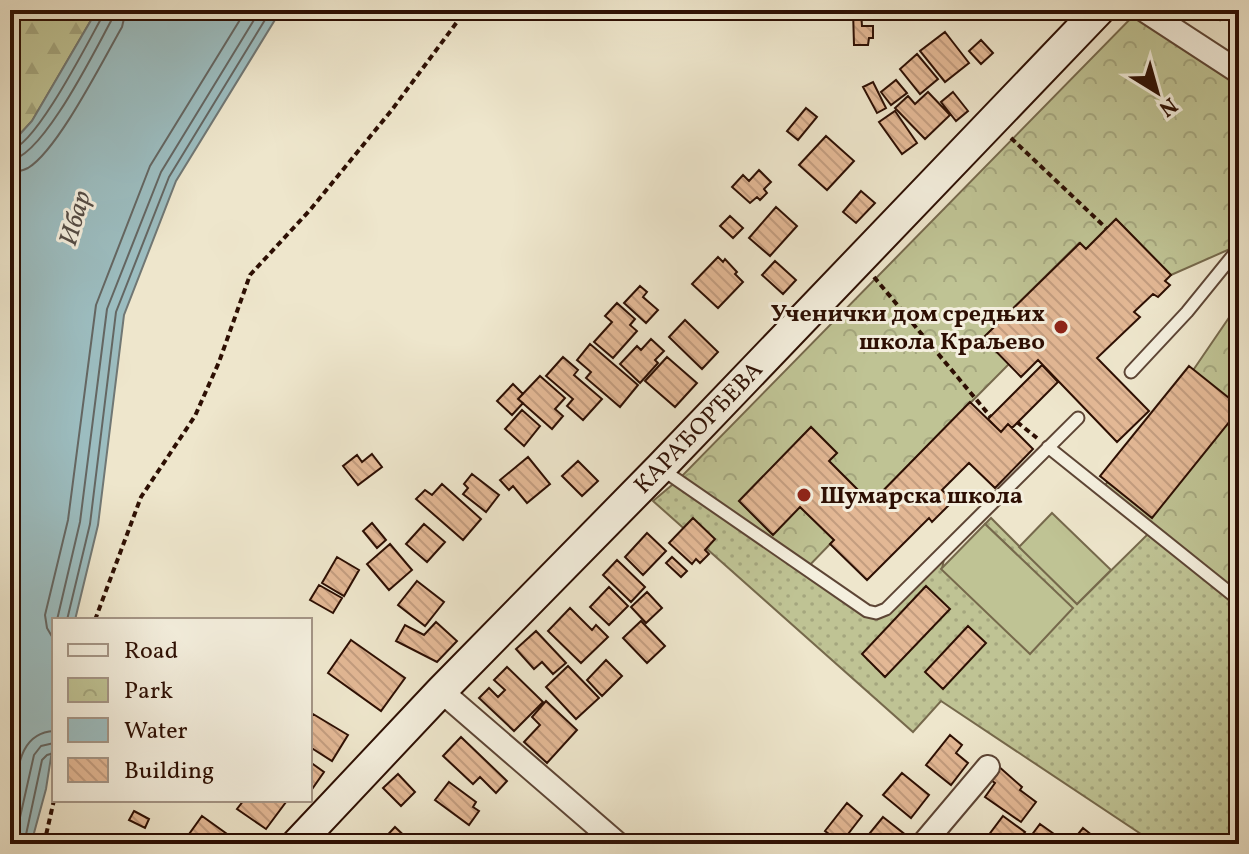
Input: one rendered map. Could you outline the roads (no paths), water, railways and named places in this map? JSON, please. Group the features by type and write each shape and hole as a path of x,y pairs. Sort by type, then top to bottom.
{"street":[{"path":"1144,10 1237,67"},
{"name":"КАРАЂОРЂЕВА","path":"297,844 981,132 1088,13"},
{"path":"441,691 618,844"},
{"path":"923,844 988,767"}],"lane":[{"path":"1131,372 1187,312 1239,248"},
{"path":"660,468 867,611 876,613 886,609 1078,418"},
{"path":"1048,447 1239,600"}],"water":[{"name":"Ибар","path":"97,10 281,10 176,181 124,315 98,525 75,618 52,618 52,751 46,789 31,844 10,844 10,145 32,121"}],"place":[{"name":"Ученички дом средњих школа Краљево","path":"1061,327"},
{"name":"Шумарска школа","path":"804,495"}]}
